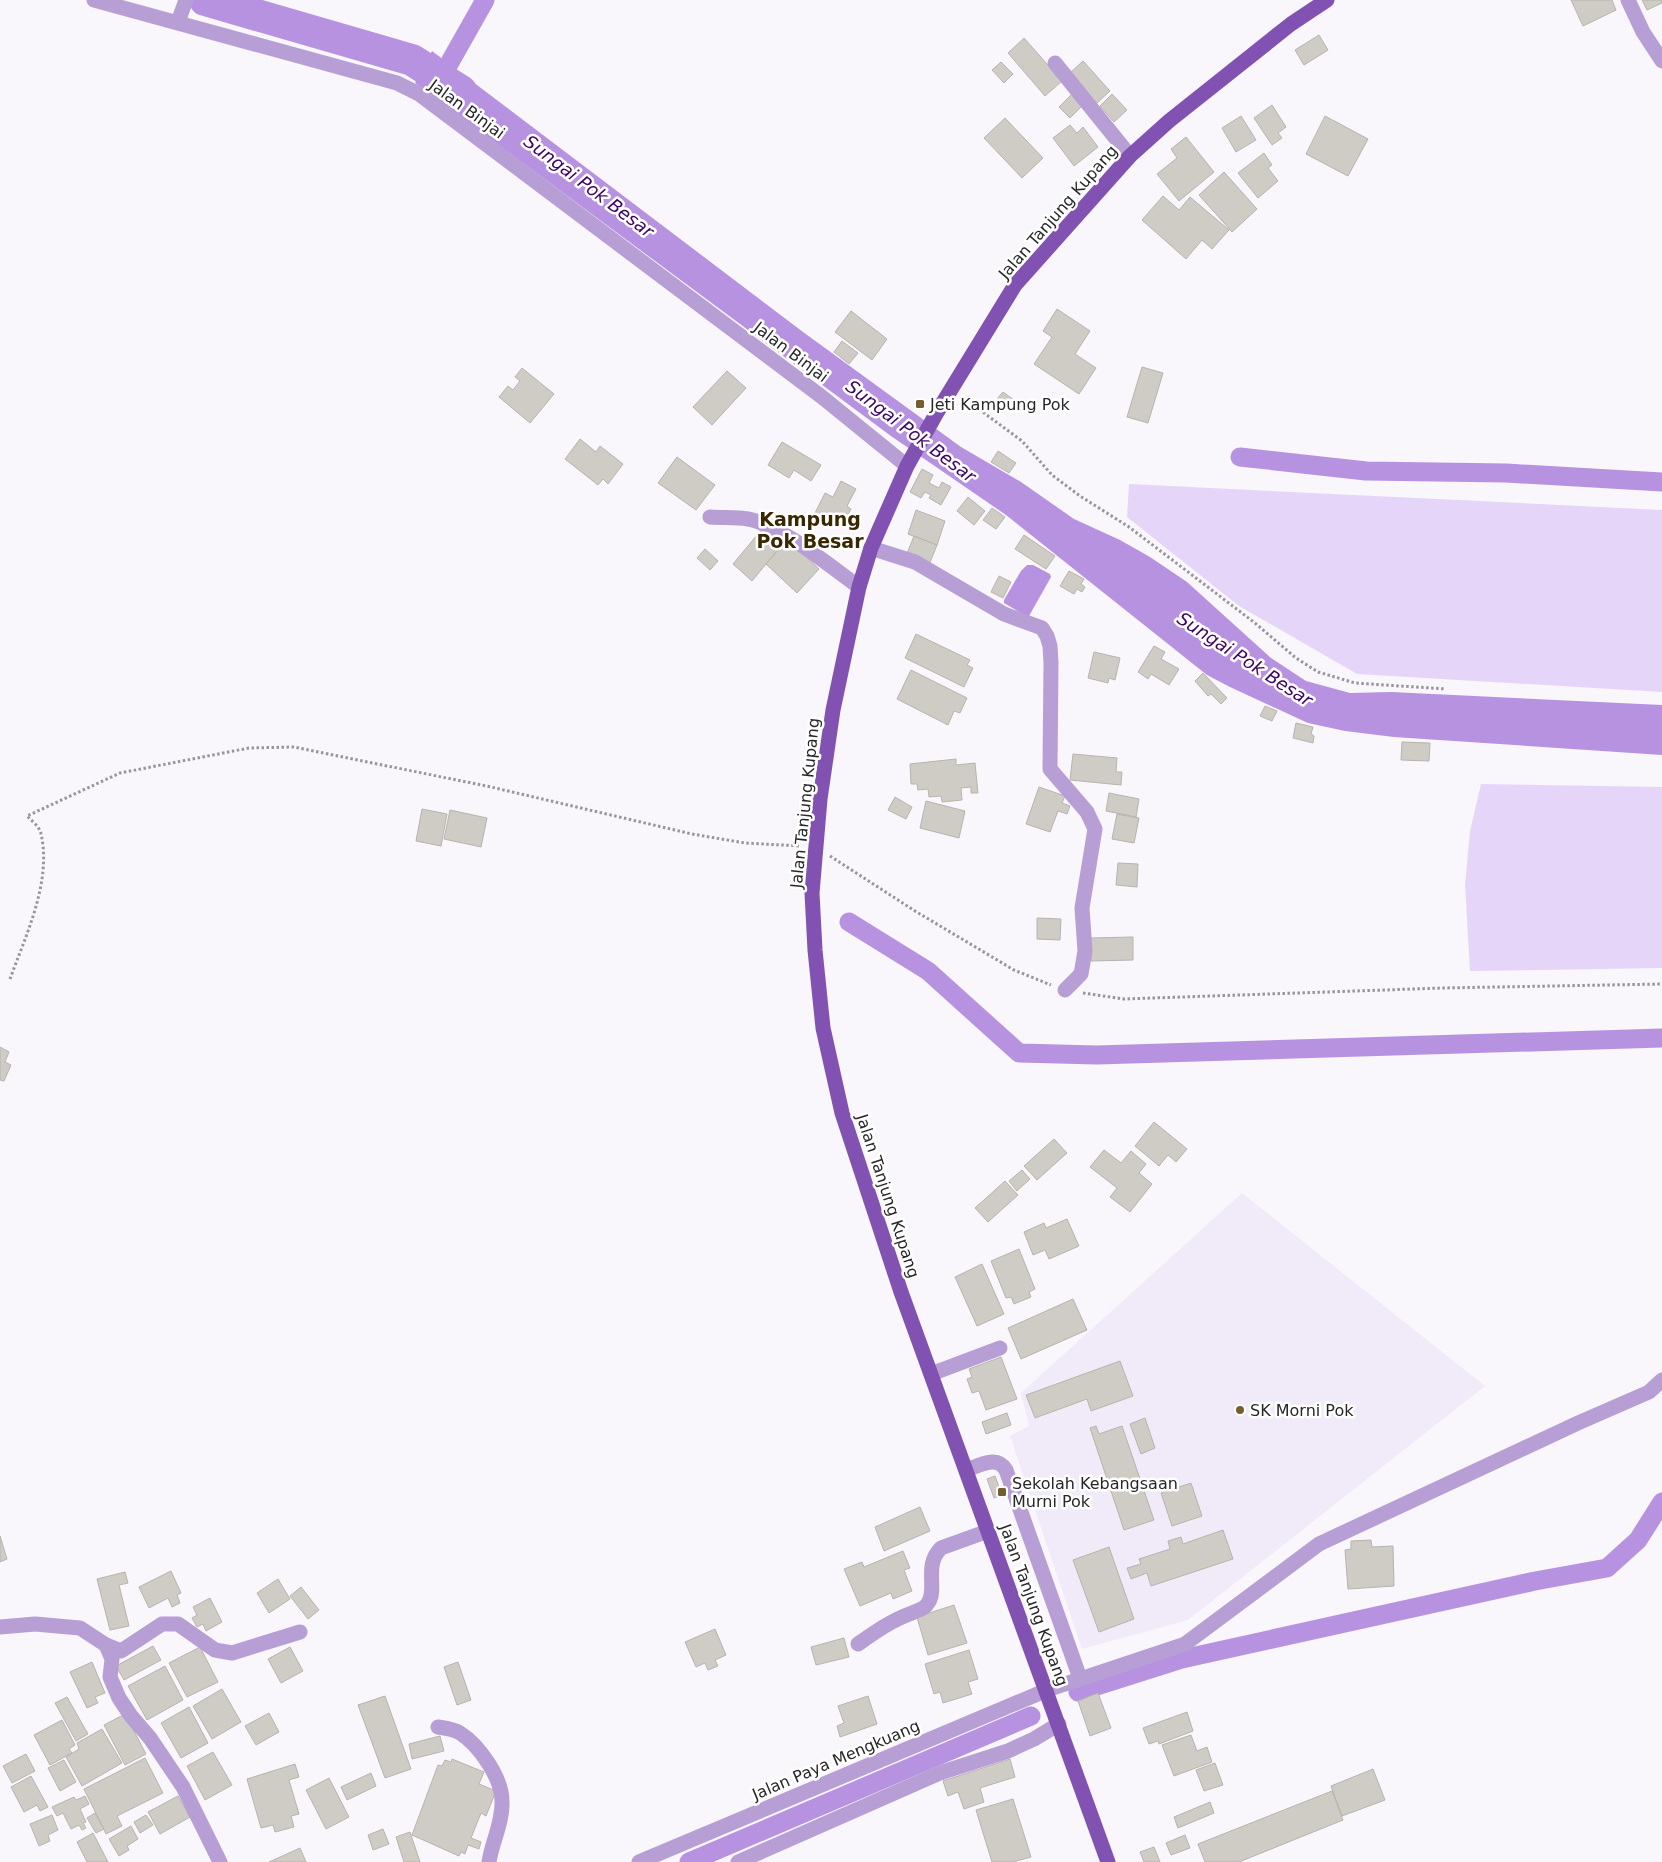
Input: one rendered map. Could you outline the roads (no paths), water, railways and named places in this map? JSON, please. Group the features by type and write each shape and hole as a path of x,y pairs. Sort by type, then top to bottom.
{"main road":[{"name":"Jalan Tanjung Kupang","path":"1108,1862 931,1374 866,1190 842,1113 823,1028 815,950 812,893 820,799 833,710 859,587 871,548 907,466 936,414 1015,285 1130,156 1170,121 1291,24 1327,0"}],"street":[{"name":"Jalan Binjai","path":"94,0 182,11 397,83 419,94 822,397 907,466"},
{"path":"1628,0 1644,32 1662,61"},
{"path":"1055,63 1130,156"},
{"path":"710,517 748,519 768,525 859,587"},
{"path":"871,548 915,562 1004,614 1042,628 1047,636 1050,646 1051,663 1050,769 1087,812 1095,829 1082,908 1085,951 1081,974 1065,990"},
{"path":"931,1374 1000,1348"},
{"name":"Jalan Paya Mengkuang","path":"639,1862 1047,1690 1184,1644 1318,1544 1649,1392 1662,1380"},
{"path":"966,1470 994,1461 999,1462 1006,1470 1080,1678"},
{"path":"858,1644 880,1628 901,1617 925,1608 932,1596 933,1562 941,1548 988,1531"},
{"path":"0,1628 35,1624 80,1628 106,1645 120,1651 162,1624 178,1624 215,1650 232,1653 300,1632"},
{"path":"106,1645 112,1659 110,1677 119,1698 131,1716 150,1738 183,1787 220,1862"},
{"path":"738,1862 940,1773 1008,1751 1034,1739 1059,1724"},
{"path":"438,1727 459,1732 471,1742 490,1766 497,1780 502,1802 497,1833 489,1862"}],"water":[{"path":"432,51 803,332 961,447 1021,482 1074,519 1120,540 1150,557 1187,582 1271,658 1306,681 1350,693 1391,692 1662,705 1662,755 1394,737 1345,731 1308,723 1207,675 1006,515 891,436 415,83"},
{"path":"1027,565 1033,565 1050,574 1051,577 1029,616 1004,603 1021,571"}],"waterway":[{"name":"Sungai Pok Besar","path":"205,0 412,60 461,91"},
{"path":"441,78 485,0"},
{"path":"1240,457 1366,471 1506,473 1662,482"},
{"path":"849,922 928,971 1019,1053 1097,1055 1662,1038"},
{"path":"1078,1692 1182,1659 1535,1581 1607,1568 1638,1540 1662,1502"},
{"path":"689,1862 1031,1716"}],"place":[{"name":"Jeti Kampung Pok","path":"920,404"},
{"name":"SK Morni Pok","path":"1240,1410"},
{"name":"Sekolah Kebangsaan Murni Pok","path":"1002,1492"}],"district":[{"name":"Kampung Pok Besar","path":"810,530"}]}
